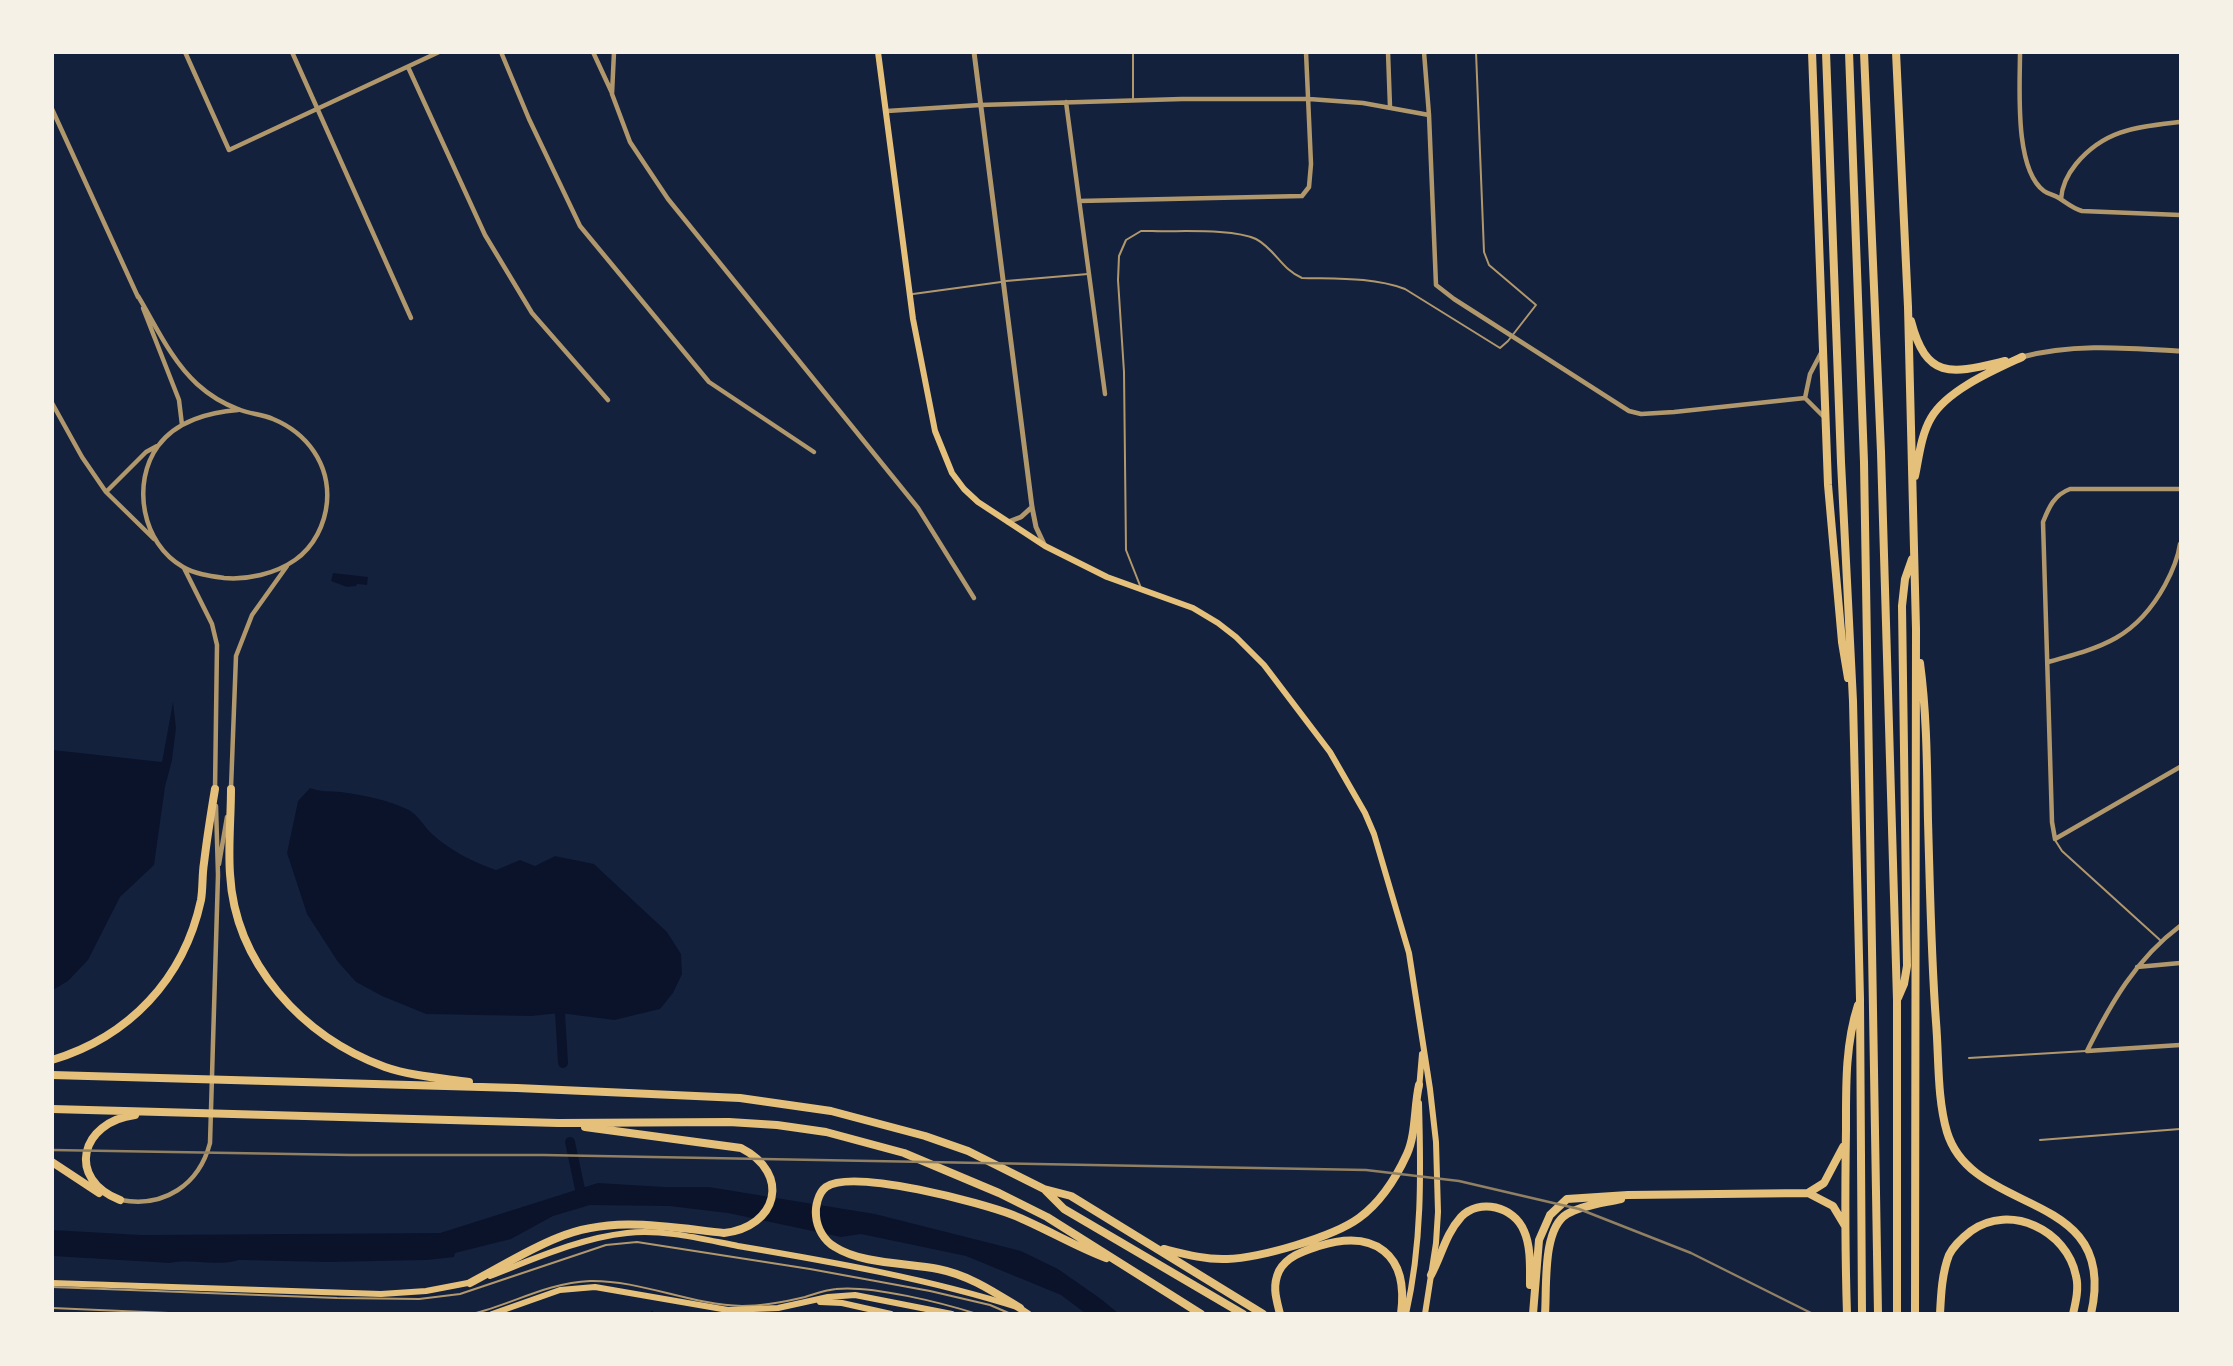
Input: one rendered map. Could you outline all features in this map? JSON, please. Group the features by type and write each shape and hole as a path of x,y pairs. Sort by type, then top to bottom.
{"highway":[{"path":"1812,52 1829,511 1842,642 1853,701"},
{"path":"1826,52 1853,701 1860,999 1861,1314"},
{"path":"1849,52 1864,461 1878,1314"},
{"path":"1864,52 1881,452 1897,1000 1897,1314"},
{"path":"1896,52 1908,307 1916,629 1915,1314"},
{"path":"1908,307 1917,342 1923,353 1931,362 1942,368 1968,370 2022,357"},
{"path":"1913,489 1923,437 1930,418 1940,406 1971,383 2022,357"},
{"path":"1897,1000 1904,984 1907,966 1902,606 1905,579 1914,553"},
{"path":"1916,629 1927,727 1935,998 1943,1116 1957,1154 1978,1174 2061,1218 2076,1231 2089,1255 2095,1276 2095,1298 2091,1314"},
{"path":"52,1060 80,1051 110,1035 137,1014 160,990 179,961 193,930 201,897 215,789"},
{"path":"232,789 230,875 237,912 250,948 262,970 292,1010 321,1035 353,1054 388,1068 425,1076 517,1088"},
{"path":"1847,1314 1845,1140 1850,1037 1860,999"},
{"path":"52,1075 517,1088 740,1098 831,1111 925,1136 968,1151 1044,1189 1072,1196 1263,1314"},
{"path":"1158,1248 1208,1258 1245,1257 1297,1244 1345,1227 1360,1217 1386,1190 1408,1151 1419,1085"},
{"path":"52,1109 558,1123 729,1122 777,1125 848,1137 904,1153 999,1193 1047,1217 1201,1314"},
{"path":"120,1200 103,1192 91,1178 86,1159 91,1140 100,1128 113,1119 166,1111"},
{"path":"470,1283 558,1237 601,1226 630,1223 724,1233 738,1231 762,1218 772,1196 773,1185 768,1170 760,1160 741,1148 558,1123"},
{"path":"1533,1314 1539,1240 1550,1214 1567,1199 1628,1195 1808,1193 1820,1187 1829,1176 1845,1140"},
{"path":"52,1162 95,1191 120,1200"},
{"path":"1020,1308 987,1287 964,1277 941,1270 856,1256 834,1247 823,1237 817,1221 818,1198 826,1187 834,1184 875,1183 975,1202 1012,1215 1089,1252 1123,1265"},
{"path":"1044,1189 1064,1209 1244,1314"},
{"path":"1808,1193 1833,1206 1845,1226"},
{"path":"1545,1314 1549,1245 1556,1224 1570,1213 1628,1195"},
{"path":"1431,1275 1446,1237 1468,1210 1478,1206 1500,1208 1517,1220 1524,1230 1533,1314"},
{"path":"1940,1314 1942,1283 1950,1254 1956,1244 1978,1226 2006,1220 2020,1220 2039,1227 2054,1238 2068,1254 2076,1277 2073,1314"},
{"path":"1280,1314 1274,1291 1281,1268 1288,1260 1308,1249 1352,1239 1364,1240 1378,1246 1396,1266 1404,1314"}],"main road":[{"path":"878,52 910,295 929,407 944,458 952,474 968,495 1045,546 1107,577 1193,608 1236,636 1264,665 1343,772 1374,834 1409,953 1436,1142 1438,1212 1425,1314"},
{"path":"1404,1314 1418,1247 1421,1192 1419,1085 1422,1046"},
{"path":"52,1285 381,1294 426,1291 470,1283 590,1239 629,1233 663,1233 796,1255 944,1286 1020,1308 1029,1314"},
{"path":"492,1314 560,1290 580,1287 618,1290 728,1310 778,1308 828,1297 855,1295 953,1314"},
{"path":"815,1301 842,1303 891,1314"}],"street":[{"path":"185,52 229,150 439,52"},
{"path":"292,52 411,318"},
{"path":"501,52 528,119 580,226 709,382 814,452"},
{"path":"593,52 630,142 668,199 918,508 975,598"},
{"path":"612,94 614,52"},
{"path":"974,52 1032,507 1036,527 1045,546"},
{"path":"1079,201 1297,197 1307,192 1309,99 1306,52"},
{"path":"1388,52 1390,107"},
{"path":"1424,52 1436,285 1618,405 1641,414 1805,398"},
{"path":"2020,52 2020,106 2025,158 2031,176 2043,190 2074,209 2096,213 2180,215"},
{"path":"408,67 485,235 532,313 608,400"},
{"path":"887,111 980,105 1309,99 1363,103 1429,115"},
{"path":"1066,103 1105,394"},
{"path":"52,109 138,296 178,400 181,426"},
{"path":"2061,199 2062,186 2069,173 2085,153 2106,138 2124,130 2180,122"},
{"path":"138,296 176,361 214,396 238,410"},
{"path":"2022,357 2042,352 2095,348 2180,351"},
{"path":"1805,398 1810,374 1822,352"},
{"path":"1805,398 1824,417"},
{"path":"52,403 82,457 106,492 167,554 183,567 207,576 235,579 256,576 286,566 299,557 320,530 326,514 328,494 325,471 309,444 288,426 256,413 238,410 204,416 181,426 158,446 146,452 106,492"},
{"path":"157,542 144,509 143,493 149,464 158,446"},
{"path":"2180,489 2070,489 2061,492 2051,502 2043,522 2052,822 2055,839 2180,767"},
{"path":"1006,522 1021,517 1032,507"},
{"path":"2048,662 2088,651 2118,638 2141,620 2171,573 2180,544"},
{"path":"218,875 232,789 236,656 252,615 286,566"},
{"path":"120,1200 156,1201 178,1192 202,1166 210,1143 218,875 215,789 216,645 212,624 183,567"},
{"path":"2087,1051 2109,1007 2136,967 2180,926"},
{"path":"2136,967 2180,963"},
{"path":"2087,1051 2180,1045"}],"lane":[{"path":"1133,52 1133,102"},
{"path":"1142,589 1126,550 1125,372 1118,279 1119,256 1126,240 1136,233 1152,230 1237,234 1255,239 1269,248 1291,273 1302,278 1377,280 1391,284 1405,289 1500,348 1535,305 1489,265 1484,251 1476,52"},
{"path":"910,295 1089,274"},
{"path":"2055,839 2062,851 2161,941"},
{"path":"1969,1058 2087,1051"},
{"path":"2040,1140 2180,1129"},
{"path":"52,1285 337,1298 419,1299 460,1294 595,1248 637,1242 904,1285 954,1295 1011,1314"},
{"path":"472,1314 557,1285 590,1281 609,1282 740,1306 774,1304 836,1289 853,1289 928,1301 977,1314"},
{"path":"460,1294 470,1283"},
{"path":"52,1308 192,1314"}],"water":[{"path":"333,573 368,577 367,585 347,587 331,581"},
{"path":"173,702 176,728 154,865 120,897 88,960 68,981 53,990 53,750 162,762"},
{"path":"310,788 367,796 401,806 415,815 446,845 496,870 520,860 535,866 555,856 594,864 667,932 681,954 682,974 673,993 660,1009 614,1020 560,1013 531,1016 426,1014 356,982 338,962 307,914 287,853 298,801"},
{"path":"598,1183 709,1187 875,1214 1021,1251 1058,1269 1118,1313 1085,1313 1061,1295 966,1256 861,1234 841,1237 728,1213 669,1206 590,1205 553,1216 511,1239 455,1253 454,1257 427,1260 239,1260 222,1263 170,1263 53,1256 52,1230 142,1235 440,1233"}],"waterway":[{"path":"560,1013 563,1063"},
{"path":"570,1142 582,1199"}],"railway":[{"path":"52,1150 543,1155 1366,1170 1459,1181 1579,1209 1691,1253 1813,1314"}]}
